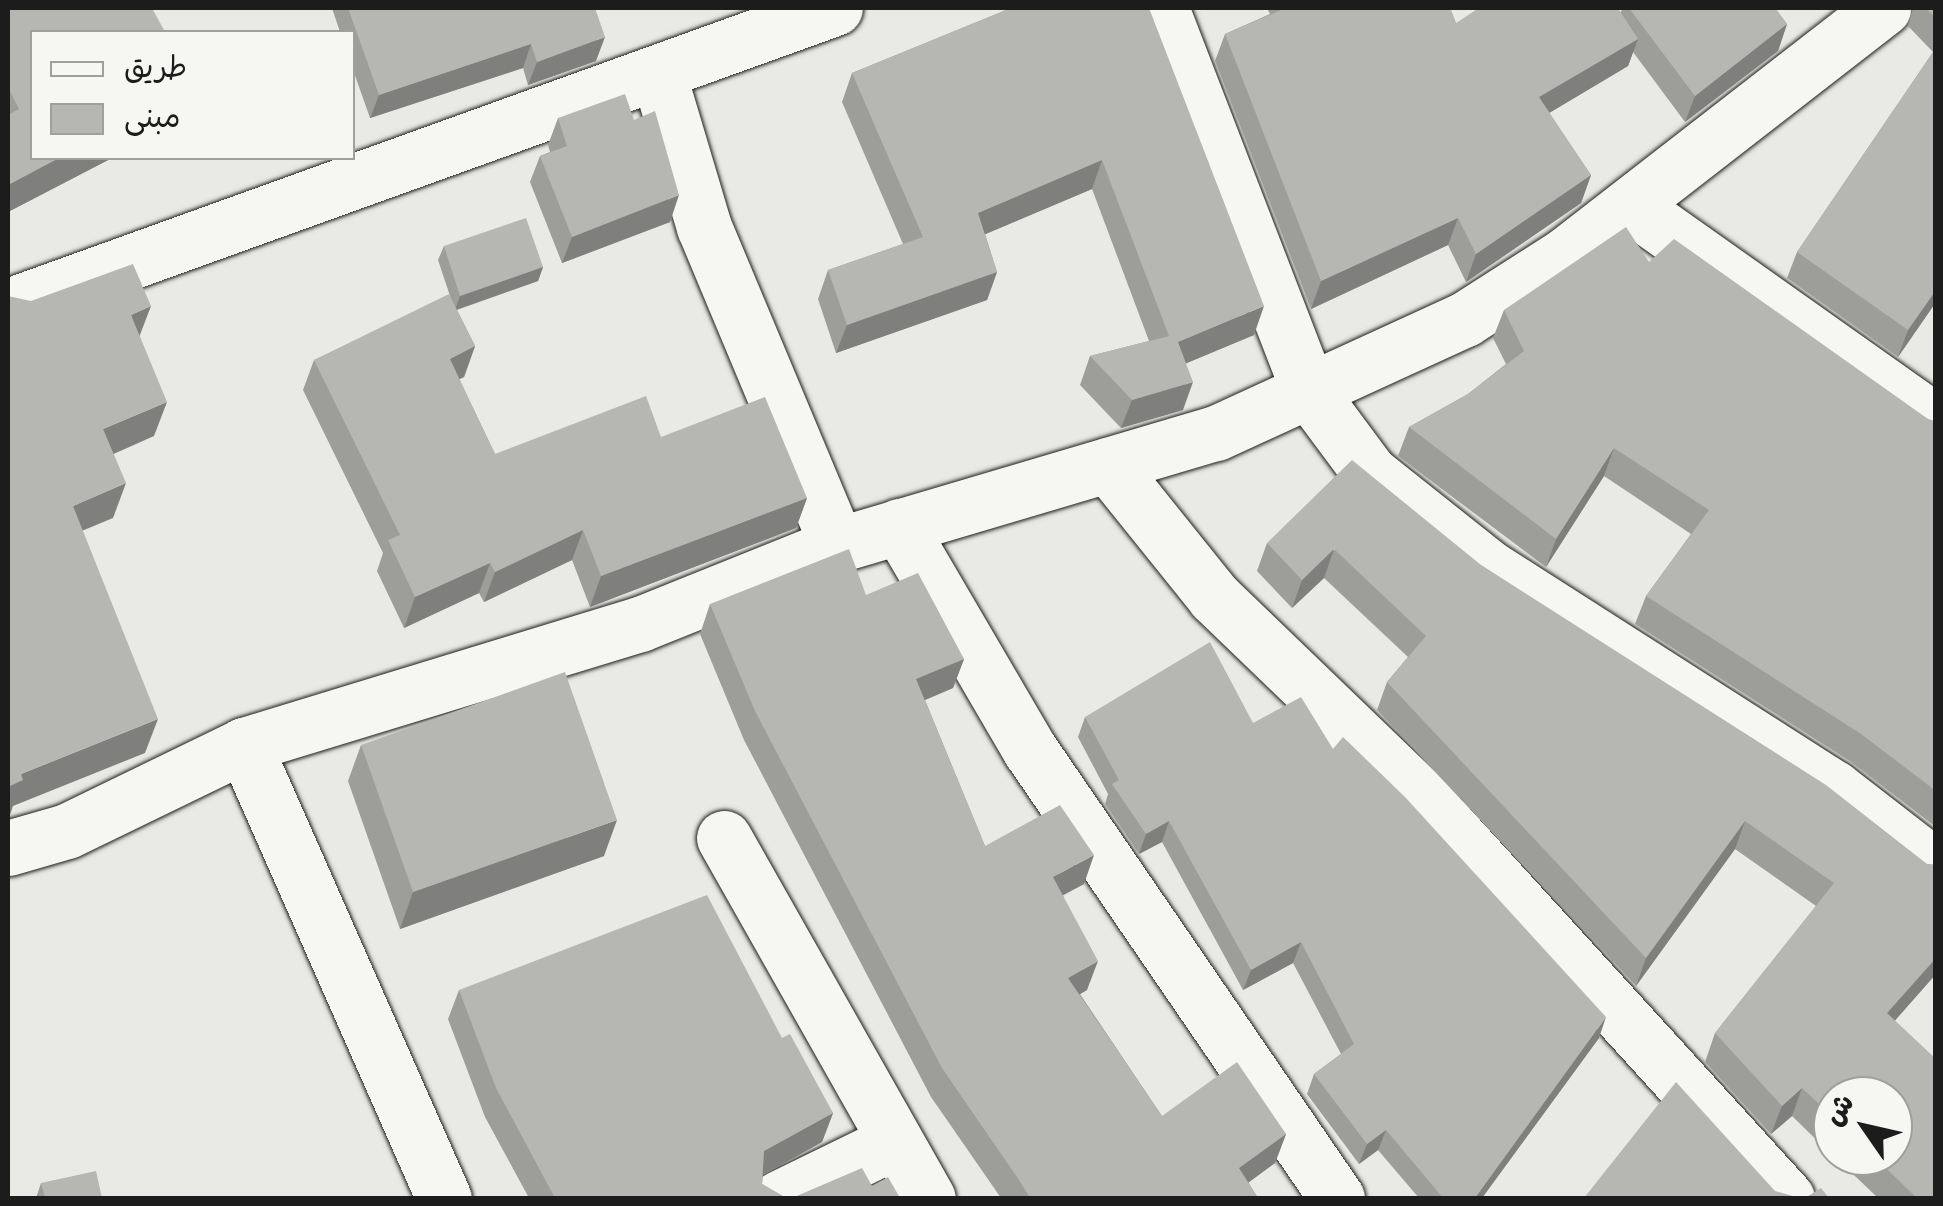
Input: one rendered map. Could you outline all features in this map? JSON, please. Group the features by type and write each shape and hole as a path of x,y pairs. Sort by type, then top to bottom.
{"street":[{"path":"8,306 658,76 835,8"},
{"path":"1161,8 1308,390 1370,473 1488,566 1834,788 1936,867"},
{"path":"8,848 67,831 244,745 640,624 837,545 1216,433 1465,318 1634,208 1884,8"},
{"path":"658,76 704,228 837,545"},
{"path":"1634,208 1936,422"},
{"path":"1108,465 1214,597 1420,794 1788,1198"},
{"path":"899,526 1030,750 1336,1198"},
{"path":"244,745 444,1198"},
{"path":"724,838 892,1144 928,1198"},
{"path":"779,1198 892,1144"}],"building":[{"path":"8,8 152,8 164,30 30,30 30,160 55,160 8,185 8,115 19,109 8,87"},
{"path":"348,8 595,8 605,37 537,62 531,44 379,95"},
{"path":"1011,8 1149,8 1264,306 1178,342 1193,382 1132,400 1090,356 1169,336 1102,160 978,213 997,272 847,325 828,270 923,237 852,73"},
{"path":"1286,8 1450,8 1456,23 1479,8 1618,8 1638,39 1539,97 1591,175 1476,254 1458,218 1321,281 1225,34"},
{"path":"1629,8 1775,8 1787,24 1695,96"},
{"path":"1936,48 1936,290 1908,330 1797,252"},
{"path":"625,94 634,120 655,111 679,195 572,237 540,156 567,146 558,118"},
{"path":"526,218 543,267 460,296 444,246"},
{"path":"1626,227 1649,262 1674,239 1936,422 1936,791 1861,734 1646,596 1709,510 1614,448 1556,539 1409,427 1468,394 1524,351 1504,310"},
{"path":"133,264 151,306 131,315 167,402 103,429 126,483 73,506 158,719 21,774 23,780 8,787 8,296 31,301"},
{"path":"449,294 475,346 450,359 495,454 646,396 661,437 765,397 807,498 601,576 583,530 495,572 490,563 415,597 388,540 400,535 314,360"},
{"path":"1352,460 1481,565 1826,785 1927,864 1936,865 1936,958 1887,1013 1936,1059 1936,1198 1917,1198 1894,1176 1913,1176 1913,1076 1813,1076 1813,1098 1802,1088 1782,1106 1715,1033 1834,883 1745,821 1646,958 1387,682 1426,636 1334,549 1302,580 1267,543"},
{"path":"849,549 866,595 918,573 964,659 916,679 985,846 1060,805 1094,855 1053,877 1098,961 1068,978 1162,1116 1237,1062 1286,1134 1239,1168 1258,1198 1030,1198 942,1068 755,711 710,604"},
{"path":"1210,642 1253,723 1301,697 1333,749 1343,737 1405,797 1606,1017 1475,1198 1443,1198 1386,1130 1367,1144 1314,1074 1354,1044 1301,942 1251,970 1169,821 1146,834 1112,784 1119,780 1085,717"},
{"path":"565,672 617,820 413,892 361,745"},
{"path":"707,895 782,1038 790,1034 833,1113 764,1151 762,1184 786,1198 555,1198 496,1088 459,990"},
{"path":"1676,1082 1775,1191 1800,1198 1584,1198"},
{"path":"862,1168 872,1186 888,1177 900,1198 792,1198"},
{"path":"96,1171 102,1198 45,1198 41,1183"},
{"path":"1821,1188 1829,1198 1805,1198"}]}
